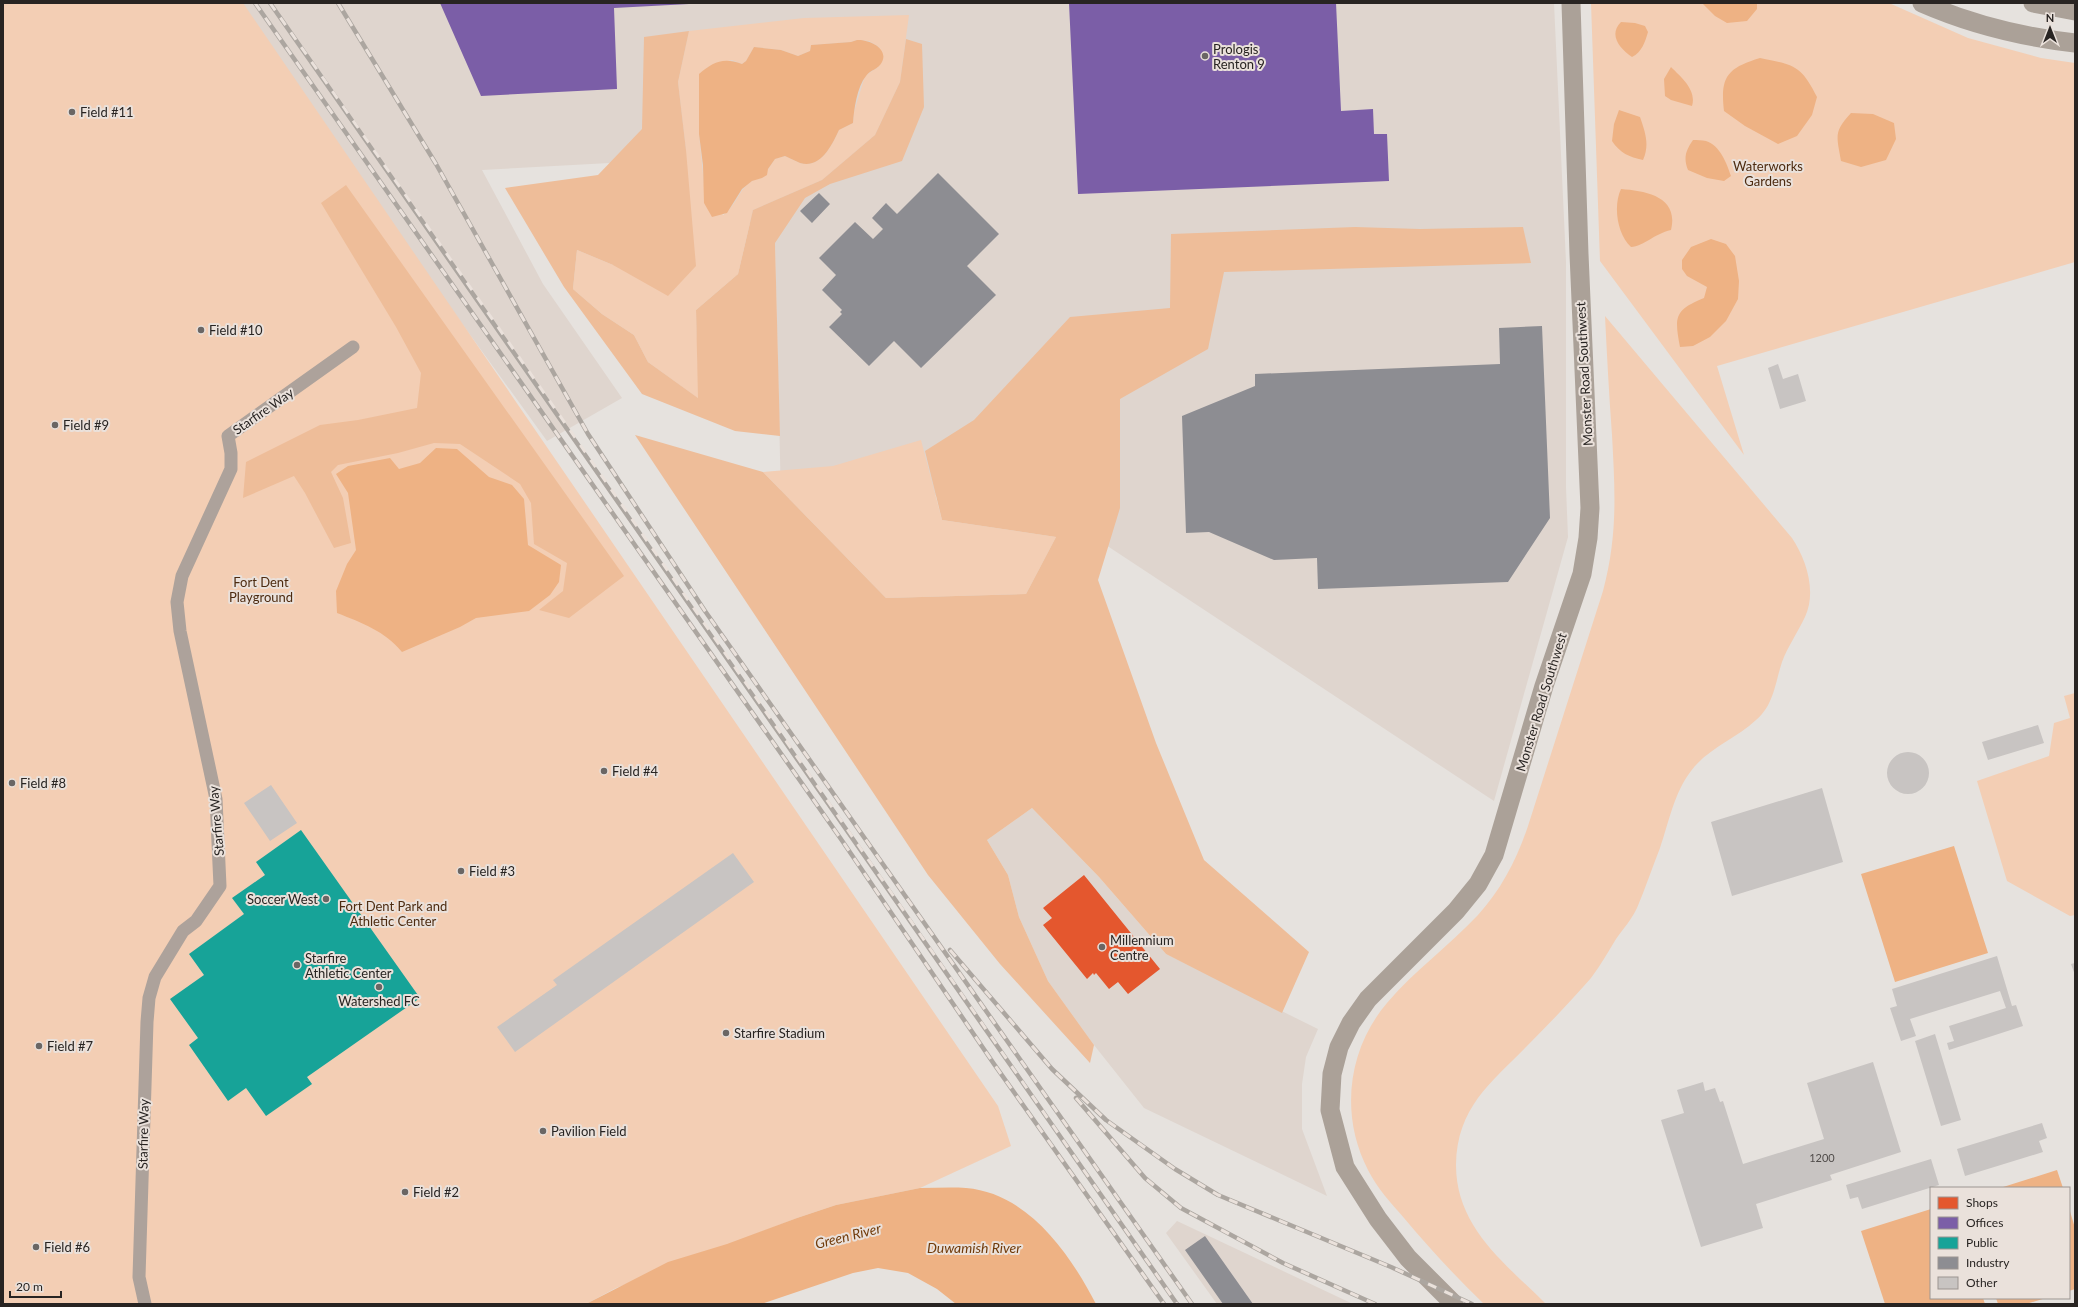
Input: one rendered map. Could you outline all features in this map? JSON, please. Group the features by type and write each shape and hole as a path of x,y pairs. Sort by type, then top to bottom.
{"street":[{"name":"Monster Road Southwest","path":"1454,1304 1408,1258 1370,1207 1345,1167 1330,1110 1332,1074 1339,1047 1348,1029 1368,999 1456,911 1478,884 1494,855 1544,686 1582,574 1588,538 1590,508 1578,254 1571,3"},
{"path":"1922,3 1938,10 2002,30 2048,40 2075,43"},
{"path":"2033,3 2075,11"},
{"name":"Starfire Way","path":"145,1304 139,1277 146,1022 149,998 155,977 183,932 196,921 220,886 216,799 180,631 177,602 182,576 231,469 231,453 228,436 353,347"}],"shaded area":[{"path":"230,3 1554,3 1566,262 1566,488 1568,537 1494,801 1027,493 781,499 775,243 665,160 482,170 543,284 622,398 547,441"},
{"path":"689,31 678,82 686,150 696,266 668,296 613,265 577,250 573,289 602,314 634,335 648,362 698,398 696,310 738,274 753,210 822,180 875,135 900,82 906,39 922,44 924,107 902,161 830,184 805,198 775,243 780,436 735,431 642,394 564,287 505,188 598,175 642,129 644,37"},
{"path":"346,185 624,576 569,618 539,610 563,591 567,563 534,544 531,503 520,484 460,444 434,443 398,453 338,465 331,472 343,498 351,543 334,548 305,493 294,476 243,498 246,462 320,425 358,420 417,408 421,373 396,327 321,203"},
{"path":"1355,227 1420,229 1523,227 1531,263 1224,272 1208,349 1120,399 1120,508 1098,580 1156,743 1204,860 1309,952 1282,1013 1166,954 1099,877 1032,808 987,840 1008,875 1019,917 1048,981 1094,1045 1090,1063 1000,964 928,875 635,435 763,472 886,598 1026,594 1056,537 942,520 925,451 974,420 1070,317 1170,308 1171,234"},
{"path":"1032,808 1099,877 1166,954 1318,1029 1306,1057 1302,1084 1302,1129 1327,1196 1144,1108 1094,1045 1048,981 1019,917 1008,875 987,840"},
{"path":"1177,1221 1353,1304 1217,1304 1166,1233"}],"green space":[{"name":"Fort Dent Park and Athletic Center","path":"3,3 243,3 998,1106 1011,1146 920,1188 836,1205 797,1218 616,1288 586,1304 3,1304"},
{"name":"Waterworks Gardens","path":"1591,3 1889,3 1968,38 2041,58 2075,63 2075,262 1717,366 1744,455 1600,261"},
{"path":"909,15 900,82 875,135 822,180 753,210 738,274 696,310 699,399 648,362 634,335 602,314 573,289 577,250 613,265 686,150 678,82 689,31 804,18","holes":["857,40 869,41 879,47 878,67 865,76 854,112 853,123 839,130 829,149 820,159 814,162 807,164 800,163 785,156 775,159 762,178 749,183 728,211 723,215 704,185 699,134 699,75 708,67 732,60 742,64 746,61 754,47 781,50 798,56 810,51 811,45 851,42"]},
{"path":"1605,316 1792,538 1802,556 1805,565 1810,586 1810,597 1805,617 1784,656 1767,708 1748,727 1714,750 1698,763 1685,780 1672,808 1660,848 1640,901 1630,920 1591,978 1552,1021 1489,1085 1469,1112 1462,1127 1456,1165 1458,1187 1464,1208 1486,1243 1500,1259 1546,1304 1484,1304 1423,1240 1384,1195 1372,1177 1359,1149 1354,1128 1351,1106 1352,1084 1356,1062 1363,1041 1374,1021 1397,991 1467,926 1494,895 1508,874 1528,826 1603,591 1608,571 1613,532 1614,475"},
{"path":"921,440 942,520 1056,537 1026,594 886,598 763,472 833,466"},
{"path":"2075,693 2075,915 2070,916 2007,881 1977,781 2049,756 2054,723 2070,718 2064,696"}],"water":[{"path":"1702,3 1757,3 1757,9 1747,21 1727,23 1715,16"},
{"path":"1621,22 1635,23 1645,26 1648,32 1641,50 1632,57 1623,50 1617,41 1617,27"},
{"path":"857,40 867,41 876,45 883,53 883,57 881,64 868,74 860,86 855,105 853,123 839,130 829,149 820,159 814,162 807,164 800,163 785,156 775,159 768,169 767,175 752,181 742,189 727,213 712,217 704,203 703,165 699,134 699,74 709,66 719,62 729,61 742,64 746,61 754,47 781,50 798,56 810,51 811,45 851,42"},
{"path":"1760,58 1789,65 1801,72 1817,97 1812,115 1797,136 1778,144 1745,126 1724,111 1723,90 1728,76 1733,70 1740,66"},
{"path":"1671,67 1690,89 1693,100 1692,106 1671,100 1665,96 1664,79"},
{"path":"1619,110 1640,117 1645,133 1646,143 1643,160 1625,154 1618,149 1612,141 1614,124"},
{"path":"1851,113 1873,114 1894,123 1896,139 1886,160 1861,167 1841,161 1838,146 1839,130 1841,125"},
{"path":"1693,140 1706,141 1715,146 1722,156 1731,176 1724,181 1707,178 1688,170 1686,154"},
{"path":"1621,189 1650,194 1666,203 1670,210 1672,219 1671,230 1631,247 1622,235 1618,220 1617,203"},
{"path":"1711,239 1726,244 1735,256 1739,281 1738,299 1726,321 1710,337 1693,346 1680,347 1677,328 1679,315 1687,306 1704,298 1707,287 1687,276 1682,269 1682,260 1691,247"},
{"path":"436,448 457,449 489,477 512,485 524,499 528,545 561,565 559,582 550,595 529,611 476,618 460,627 402,652 381,633 337,613 336,591 347,564 356,550 348,493 336,474 348,466 390,458 399,469 420,463"},
{"path":"1954,846 1988,953 1895,982 1861,874"},
{"path":"2057,1170 2063,1187 2003,1187"},
{"name":"Duwamish River","path":"920,1188 966,1188 988,1192 1009,1201 1028,1214 1060,1247 1073,1265 1096,1304 956,1304 937,1289 908,1273 878,1268 853,1273 761,1304 586,1304 668,1262 727,1244 836,1205"},
{"path":"1930,1209 1930,1299 1983,1299 1985,1304 1885,1304 1861,1231"},
{"path":"2070,1211 2075,1228 2075,1289 2070,1291"},
{"path":"1996,1299 2043,1299 2026,1304 1998,1304"}],"building: Shops":[{"name":"Millennium Centre","path":"1084,875 1160,969 1128,994 1118,982 1109,989 1096,973 1094,975 1093,973 1087,979 1043,925 1052,918 1043,908"}],"building: Offices":[{"path":"440,3 689,4 614,8 617,89 481,96"},
{"name":"Prologis Renton 9","path":"1069,3 1336,3 1341,111 1373,109 1374,134 1387,134 1389,181 1078,194"}],"building: Public":[{"name":"Starfire Athletic Center","path":"301,830 420,998 307,1077 312,1084 266,1116 246,1088 228,1101 189,1045 198,1038 170,999 204,975 189,954 244,914 232,898 265,875 256,862"}],"building: Industry":[{"path":"938,173 999,234 967,266 996,295 921,368 894,341 869,366 829,327 842,314 840,312 842,310 822,290 836,275 819,258 855,222 873,239 883,229 872,218 886,203 897,214"},
{"path":"819,193 830,204 812,223 800,211"},
{"path":"1542,326 1550,518 1508,582 1318,589 1317,558 1274,560 1209,532 1186,533 1182,416 1255,386 1255,374 1500,364 1499,328"},
{"path":"1205,1236 1253,1304 1223,1304 1185,1250"}],"building: Other":[{"path":"1778,364 1783,379 1798,374 1806,401 1780,409 1768,368"},
{"path":"2038,725 2044,743 1988,760 1982,742"},
{"path":"1908,752 1923,758 1929,773 1923,788 1908,794 1893,788 1887,773 1893,758"},
{"path":"271,785 297,823 270,841 244,803"},
{"path":"1822,788 1843,862 1732,896 1711,822"},
{"path":"733,853 754,882 515,1052 497,1027 557,985 553,980"},
{"path":"1997,956 2012,1006 2016,1005 2023,1026 1949,1050 1947,1043 1954,1041 1949,1026 2006,1008 2000,991 1910,1019 1916,1036 1901,1041 1890,1008 1897,1006 1892,989"},
{"path":"2075,963 2075,975 2071,964"},
{"path":"1935,1034 1961,1120 1941,1126 1915,1041"},
{"path":"1873,1062 1901,1152 1830,1175 1832,1180 1756,1204 1763,1228 1701,1247 1661,1120 1684,1113 1677,1090 1703,1082 1705,1091 1715,1088 1720,1102 1723,1101 1743,1164 1824,1139 1807,1083"},
{"path":"2042,1123 2047,1138 2039,1141 2043,1152 1965,1176 1957,1149"},
{"path":"1931,1159 1939,1185 1862,1209 1858,1197 1850,1199 1846,1185"}],"railway":[{"path":"255,3 843,842 994,1064 1164,1304"},
{"path":"270,3 612,490 1177,1304"},
{"path":"338,3 436,164 588,434 705,611 1192,1304"},
{"path":"950,950 1052,1069 1106,1120 1175,1169 1218,1195 1391,1267 1472,1304"},
{"path":"1076,1098 1145,1178 1181,1208 1283,1263 1375,1304"}],"place":[{"name":"Prologis Renton 9","path":"1205,56"},
{"name":"Field #11","path":"72,112"},
{"name":"Field #10","path":"201,330"},
{"name":"Field #9","path":"55,425"},
{"name":"Field #4","path":"604,771"},
{"name":"Field #8","path":"12,783"},
{"name":"Field #3","path":"461,871"},
{"name":"Soccer West","path":"326,899"},
{"name":"Millennium Centre","path":"1102,947"},
{"name":"Starfire Athletic Center","path":"297,965"},
{"name":"Watershed FC","path":"379,987"},
{"name":"Starfire Stadium","path":"726,1033"},
{"name":"Field #7","path":"39,1046"},
{"name":"Pavilion Field","path":"543,1131"},
{"name":"Field #2","path":"405,1192"},
{"name":"Field #6","path":"36,1247"}],"park label":[{"name":"Fort Dent Playground","path":"261,590"}],"water label":[{"name":"Green River","path":"848,1236"}]}
